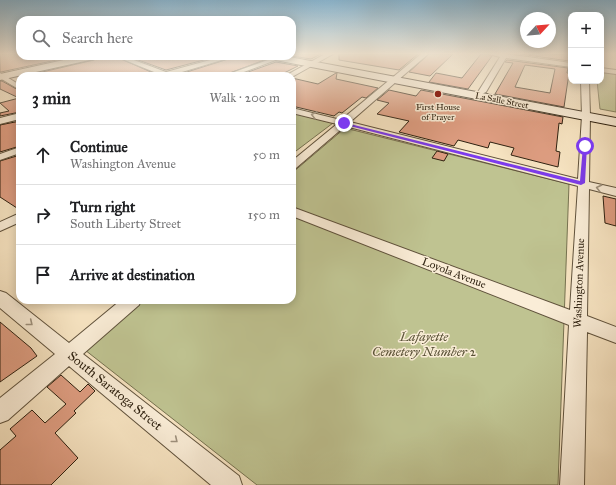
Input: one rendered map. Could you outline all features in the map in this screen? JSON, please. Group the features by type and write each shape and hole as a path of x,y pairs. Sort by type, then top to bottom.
{"street":[{"path":"3,77 16,85"},
{"name":"La Salle Street","path":"389,77 586,113 616,116"},
{"path":"482,92 491,77"},
{"name":"La Salle Street","path":"396,78 482,92 586,113 616,122"},
{"path":"296,163 396,78"},
{"name":"Washington Avenue","path":"572,485 586,113 585,84"},
{"path":"296,111 616,192"},
{"path":"0,121 16,117"},
{"path":"0,157 16,151"},
{"name":"Loyola Avenue","path":"296,213 616,335"},
{"path":"0,227 16,219"},
{"name":"South Saratoga Street","path":"0,298 230,485"},
{"path":"0,412 128,304"}],"green space":[{"path":"604,77 616,77 616,112 600,109 597,84 604,84"},
{"path":"296,114 333,123 296,151"},
{"name":"Lafayette Cemetery Number 2","path":"345,128 569,184 558,485 257,485 85,350 139,304 296,304 296,170"}],"building":[{"path":"330,77 336,77 336,79 378,88 366,98 362,97 342,113 339,112 334,116 296,107 296,79 318,84"},
{"path":"433,77 462,78 463,77 477,77 468,89 429,82"},
{"path":"505,77 520,77 515,87 550,93 553,77 568,77 564,107 495,94"},
{"path":"0,81 2,81 16,89 16,97 0,89"},
{"path":"389,90 416,96 421,90 563,117 562,124 559,123 556,151 560,152 558,167 511,155 514,148 490,142 488,148 458,140 454,146 399,132 409,121 377,114 389,103 377,100"},
{"path":"16,99 16,113 0,116 0,113 9,111 0,103"},
{"path":"16,122 16,147 0,152 0,125"},
{"path":"437,151 448,154 444,161 432,158"},
{"path":"16,156 16,207 0,197 0,161"},
{"path":"603,196 616,199 616,226 605,223"},
{"path":"0,322 31,348 37,356 0,382"},
{"path":"61,375 80,392 88,384 95,391 74,411 76,413 55,433 78,458 51,485 0,485 0,450 16,436 10,429 32,410 45,423 66,404 47,387"}],"place":[{"name":"First House of Prayer","path":"438,94"}],"route":[{"path":"344,123 583,183 585,146"}]}
